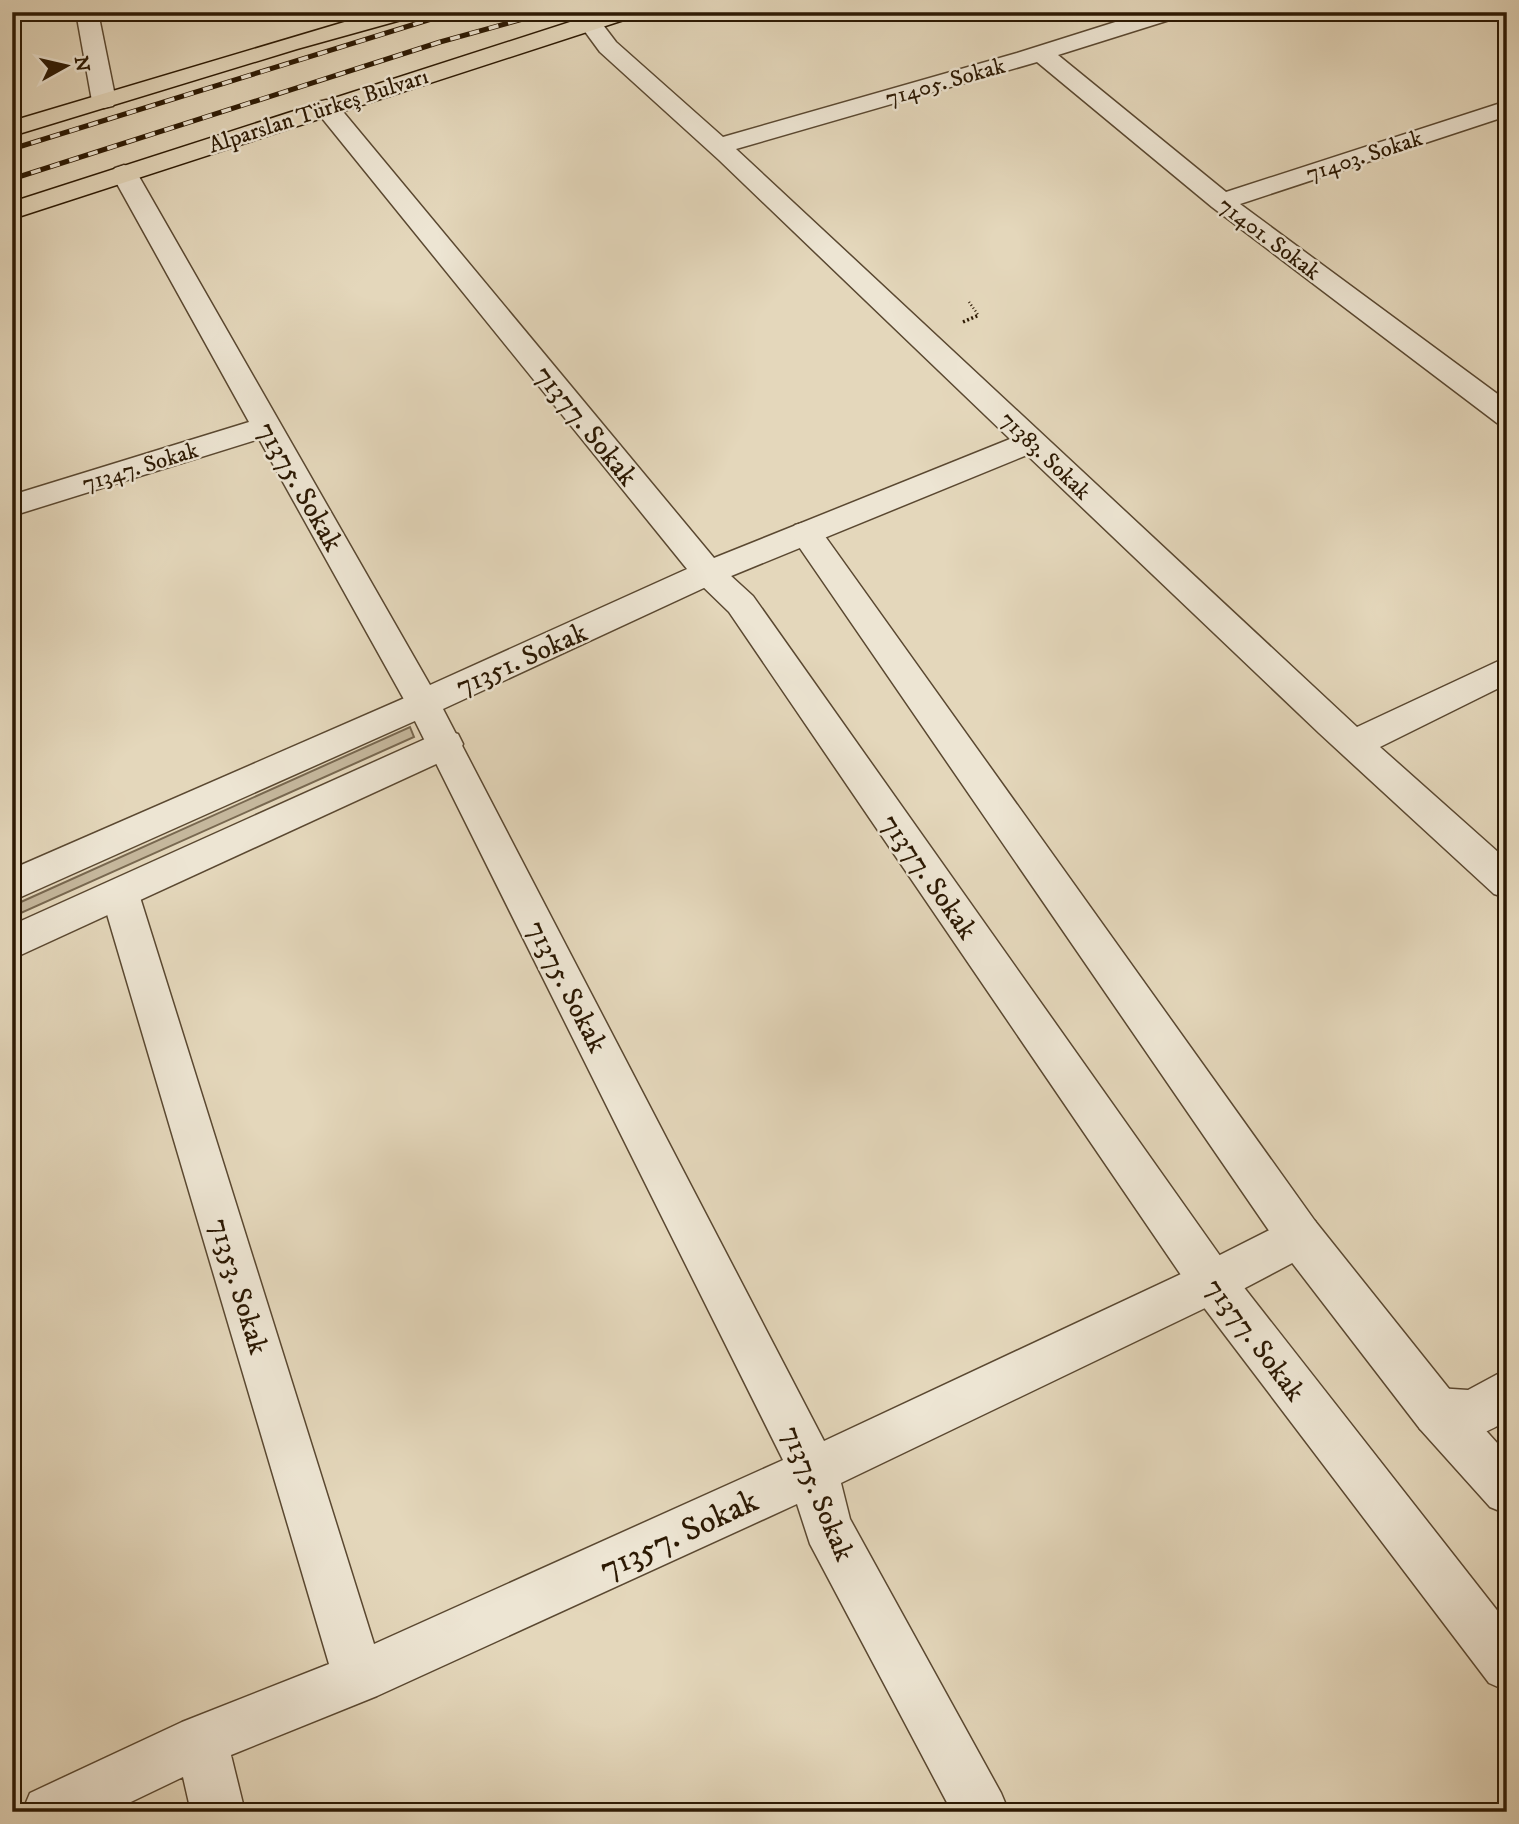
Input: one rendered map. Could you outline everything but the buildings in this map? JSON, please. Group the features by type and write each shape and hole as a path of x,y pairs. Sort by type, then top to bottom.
{"main road":[{"path":"12,129 289,44 404,12"},
{"name":"Alparslan Türkeş Bulvarı","path":"12,211 625,12"}],"street":[{"path":"87,12 104,101"},
{"name":"71405. Sokak","path":"718,146 1171,12"},
{"name":"71383. Sokak","path":"589,22 608,47 718,146 1353,744 1507,883"},
{"name":"71401. Sokak","path":"1041,52 1222,202 1507,416"},
{"name":"71377. Sokak","path":"326,107 708,573 741,604 1212,1282 1507,1665"},
{"name":"71403. Sokak","path":"1222,202 1507,108"},
{"name":"71375. Sokak","path":"124,173 445,744 814,1471 827,1527 982,1812"},
{"name":"71347. Sokak","path":"12,506 268,426"},
{"name":"71351. Sokak","path":"12,886 708,573 1033,441"},
{"path":"806,533 1300,1236 1437,1412 1507,1490"},
{"path":"1353,744 1507,669"},
{"path":"12,943 445,744"},
{"name":"71353. Sokak","path":"120,894 359,1678"},
{"name":"71357. Sokak","path":"49,1812 201,1741 359,1678 814,1471 1212,1282 1300,1236"},
{"path":"1437,1412 1474,1414 1507,1392"},
{"path":"201,1741 218,1812"}],"shaded area":[{"path":"410,727 414,737 12,917 12,906"}],"railway":[{"path":"12,149 454,12"},
{"path":"12,179 440,42 548,12"}]}
